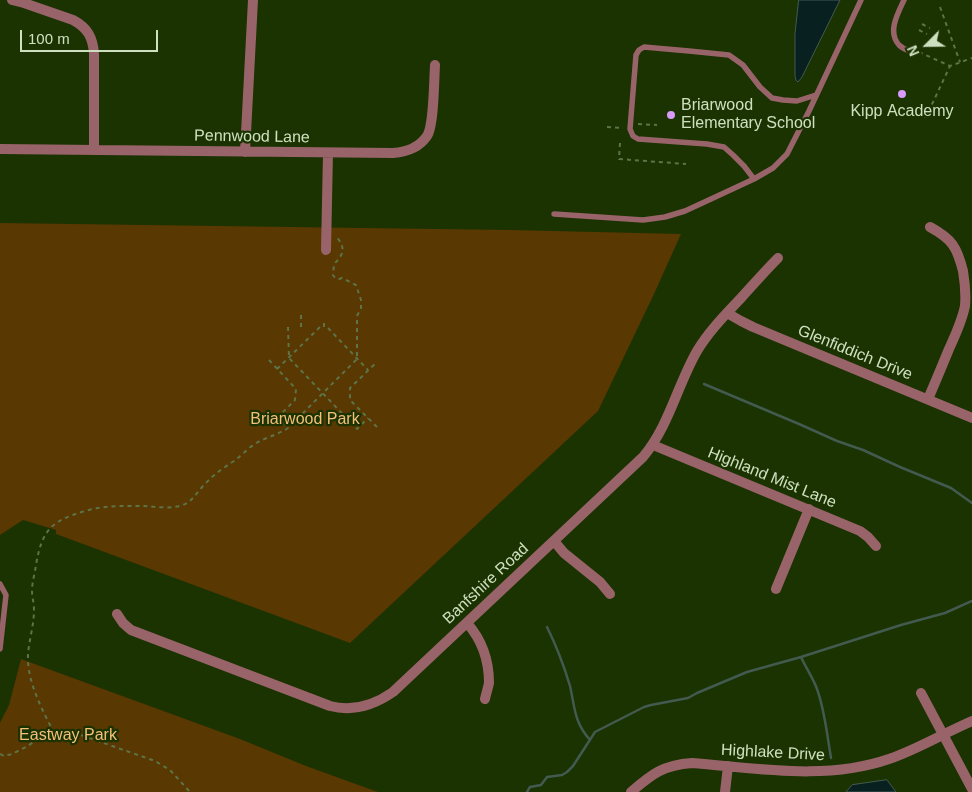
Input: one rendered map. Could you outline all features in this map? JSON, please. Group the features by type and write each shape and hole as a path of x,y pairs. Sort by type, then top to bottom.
{"street":[{"path":"12,0 73,20 88,32 94,54 94,150"},
{"path":"245,152 253,0"},
{"name":"Pennwood Lane","path":"0,149 393,154 409,151 419,145 429,132 432,115 434,65"},
{"path":"326,250 328,153"},
{"path":"928,399 954,339 963,313 966,292 961,262 952,242 942,233 930,227"},
{"name":"Banfshire Road","path":"117,614 131,630 330,706 352,709 381,701 393,692 643,457 659,434 697,352 714,327 778,258"},
{"name":"Glenfiddich Drive","path":"727,313 753,327 972,418"},
{"name":"Highland Mist Lane","path":"653,445 860,531 876,546"},
{"path":"776,590 809,509"},
{"path":"554,541 564,553 600,582 610,594"},
{"path":"467,623 482,645 486,655 489,684 485,699"},
{"path":"921,694 972,789"},
{"name":"Highlake Drive","path":"631,792 661,769 678,764 692,763 788,771 829,771 851,768 887,760 972,721"},
{"path":"724,792 728,766"}],"lane":[{"path":"554,214 643,220 664,217 685,211 754,179 773,168 787,154 861,0"},
{"path":"904,0 894,25 894,38 900,47 910,51"},
{"path":"754,179 744,166 724,147 638,139 633,136 630,129 636,55 639,50 644,47 729,55 743,65 760,87 772,98 797,100 816,95"},
{"path":"0,584 6,595 0,649"}],"path":[{"path":"940,7 960,62"},
{"path":"922,24 930,28"},
{"path":"919,30 927,34"},
{"path":"919,52 950,66"},
{"path":"924,116 926,117 950,66 972,58"},
{"path":"631,124 658,126"},
{"path":"606,127 621,128"},
{"path":"620,144 619,159 686,164"},
{"path":"54,733 34,688 29,670 28,656 34,608 32,590 40,544 46,533 54,524 64,519 84,511 102,507 178,507 186,504 220,470 248,449 288,428 357,359 357,316 361,308 361,300 356,285 342,278 335,278 333,275 334,264 341,257 343,249 335,235"},
{"path":"301,314 301,327"},
{"path":"324,320 324,328"},
{"path":"288,327 288,358 357,429 368,418"},
{"path":"277,369 320,327"},
{"path":"328,328 368,370"},
{"path":"269,360 296,389 296,400 269,426"},
{"path":"377,362 350,388 350,400 377,427"},
{"path":"278,417 288,428"},
{"path":"0,754 4,756 12,754 28,746 42,735 66,732 78,734 155,761 170,770 190,792"}],"green space":[{"name":"Briarwood Park","path":"0,223 681,234 598,411 350,643 56,534 56,530 23,520 0,535"},
{"name":"Eastway Park","path":"21,659 378,792 0,792 0,723 9,705"}],"water":[{"path":"799,0 840,0 798,82 795,76 795,34"},
{"path":"887,780 896,792 846,792 852,785"}],"waterway":[{"path":"704,384 951,488 972,503"},
{"path":"527,792 530,787 541,785 547,777 562,775 567,772 595,732 644,707 688,698 747,672 945,613 972,601"},
{"path":"547,627 568,678 578,721 590,740"},
{"path":"801,657 820,697 831,758"}],"place":[{"name":"Kipp Academy","path":"902,94"},
{"name":"Briarwood Elementary School","path":"671,115"}]}
